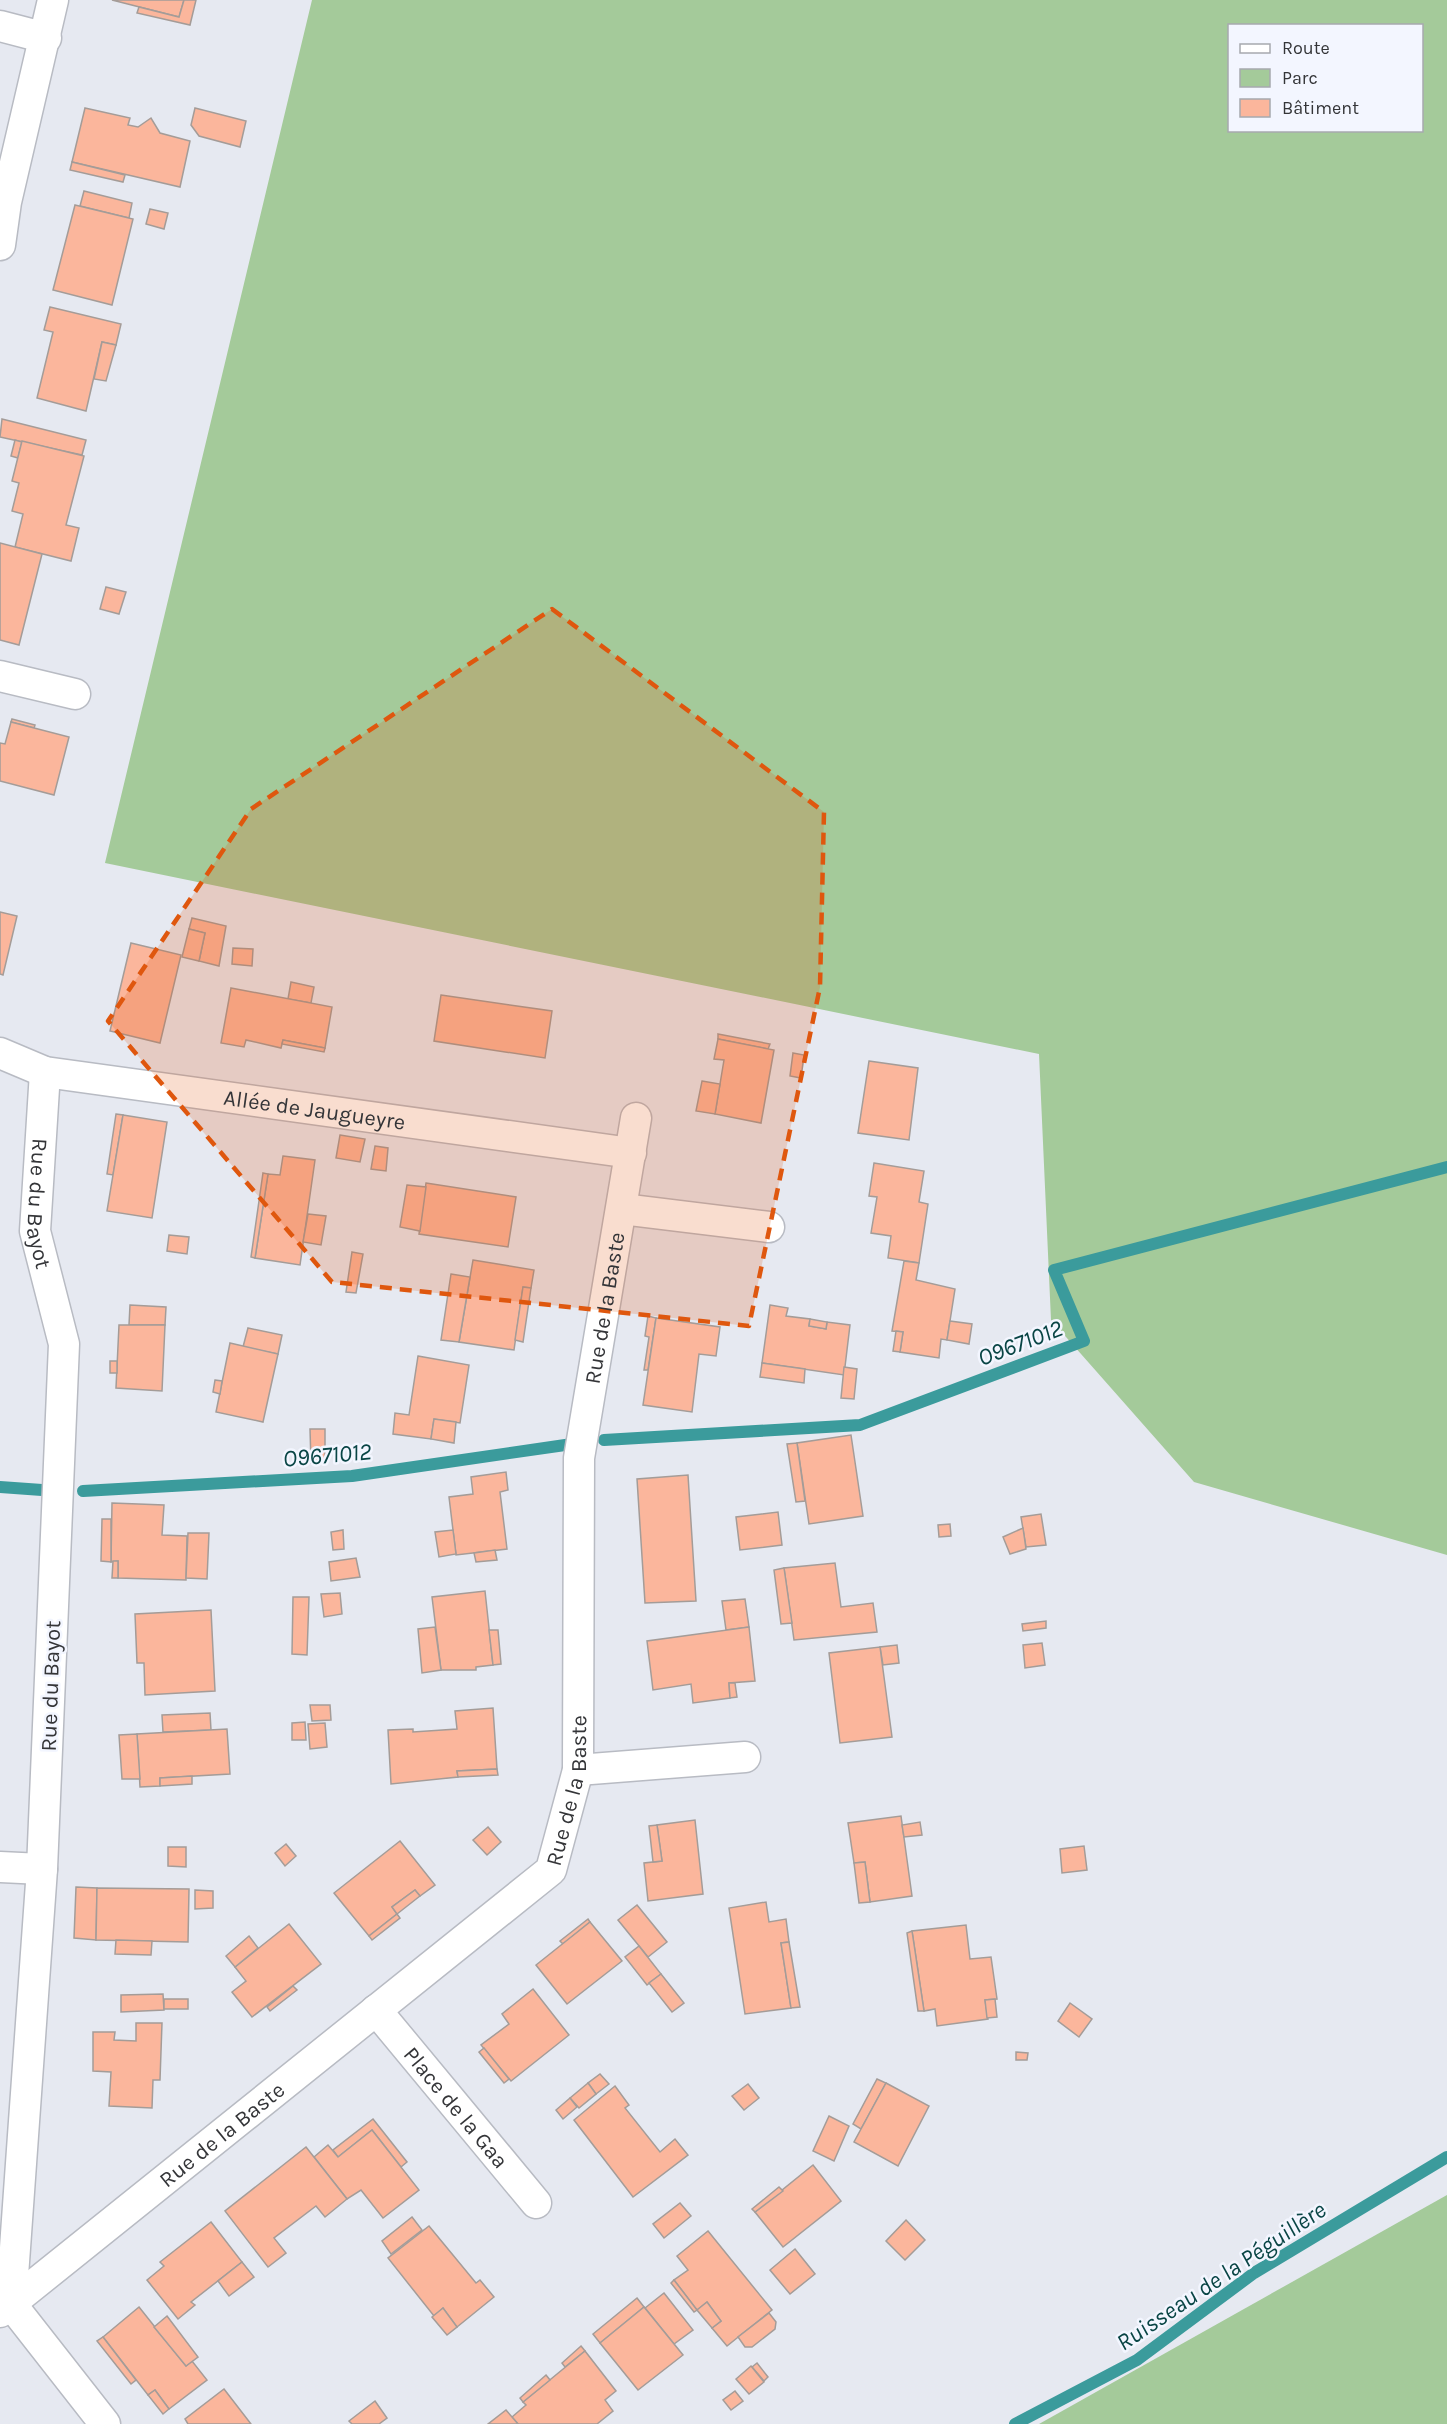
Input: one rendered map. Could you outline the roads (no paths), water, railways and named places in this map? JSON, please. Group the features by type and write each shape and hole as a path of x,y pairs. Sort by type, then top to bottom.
{"street":[{"path":"0,245 6,202 53,0"},
{"path":"0,26 46,38"},
{"path":"0,676 75,694"},
{"name":"Allée de Jaugueyre","path":"0,1053 45,1072 631,1153"},
{"name":"Rue du Bayot","path":"5,2308 42,1869 64,1344 35,1231 45,1072"},
{"name":"Rue de la Baste","path":"5,2308 551,1870 578,1770 579,1458 636,1118"},
{"path":"622,1209 769,1227"},
{"path":"578,1770 745,1757"},
{"path":"0,1867 42,1869"},
{"name":"Place de la Gaa","path":"376,2010 536,2203"},
{"path":"5,2308 105,2424"}],"waterway":[{"name":"O9671012","path":"604,1440 860,1425 1084,1341 1054,1270 1447,1167"},
{"name":"O9671012","path":"83,1491 352,1476 572,1444"},
{"name":"O9671012","path":"0,1487 42,1490"},
{"name":"Ruisseau de la Péguillère","path":"1015,2424 1137,2360 1254,2273 1447,2157"}]}
